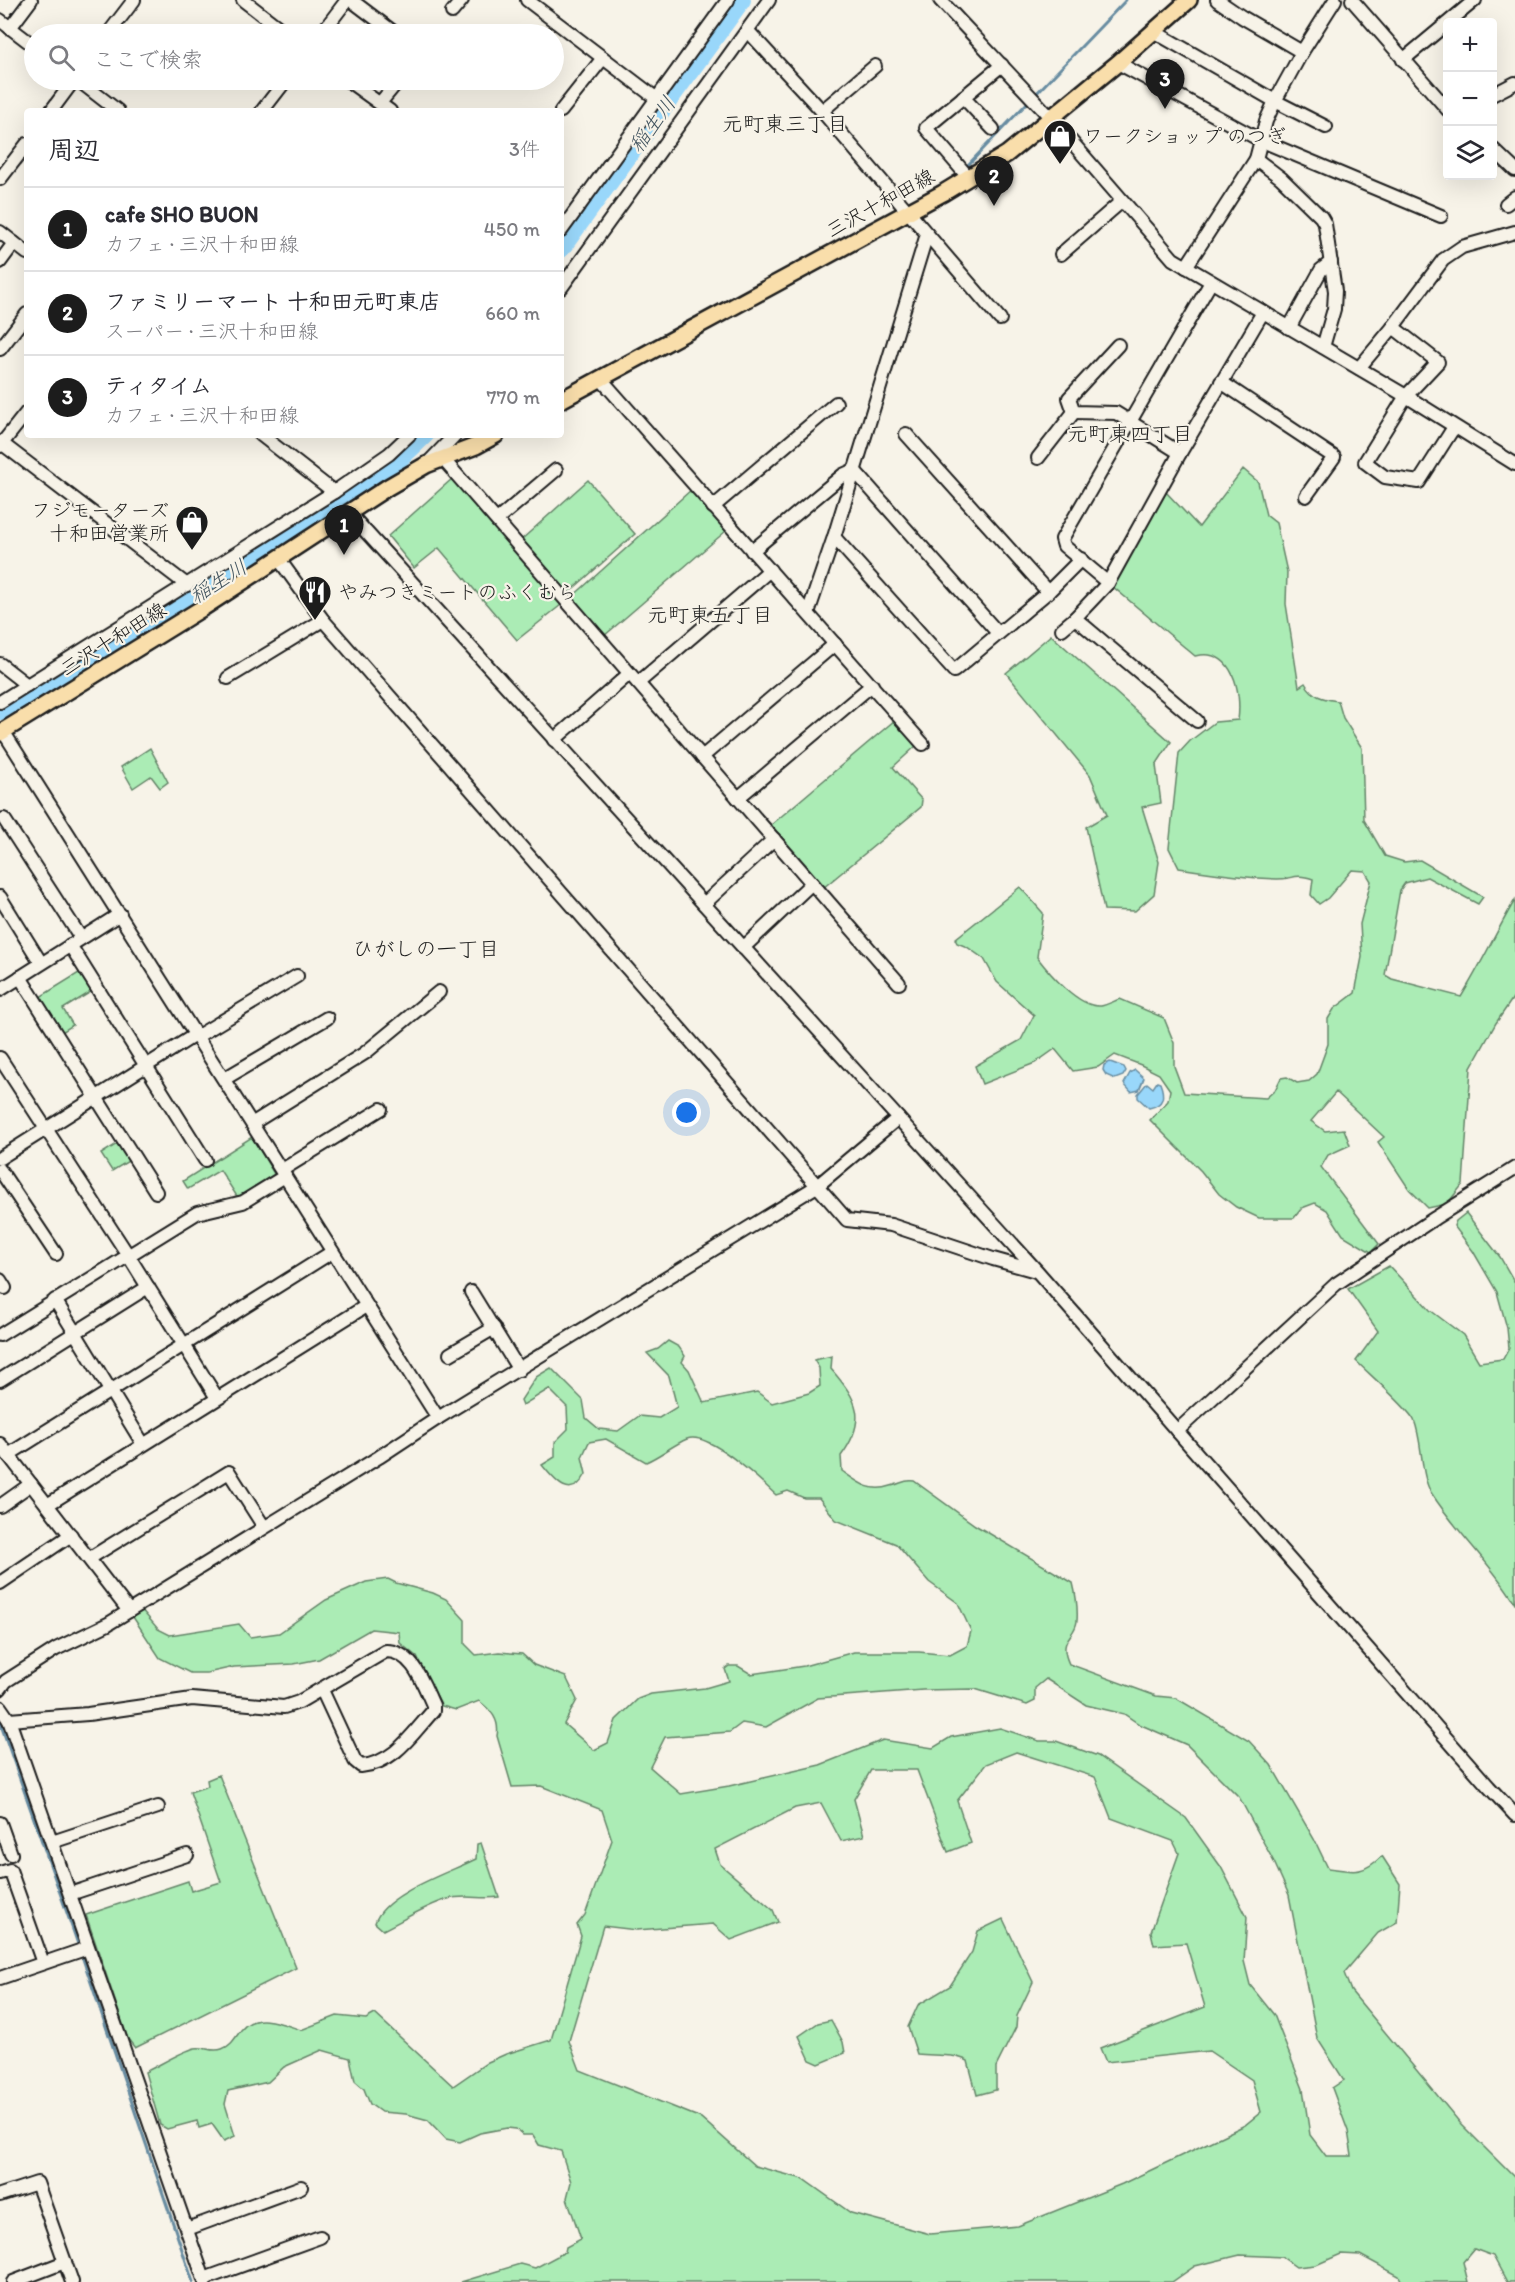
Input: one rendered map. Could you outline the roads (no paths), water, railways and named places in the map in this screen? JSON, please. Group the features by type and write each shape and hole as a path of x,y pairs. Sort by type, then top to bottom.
{"main road":[{"name":"三沢十和田線","path":"564,398 969,178 1007,154 1118,63 1190,0"},
{"name":"三沢十和田線","path":"1,732 204,607 348,512 426,465 489,438"}],"street":[{"path":"24,38 5,24 31,0"},
{"path":"116,24 134,0"},
{"path":"243,0 274,24"},
{"path":"329,24 349,0 382,24"},
{"path":"452,12 462,0"},
{"path":"527,0 558,24"},
{"path":"564,227 728,0"},
{"path":"564,284 769,0"},
{"path":"940,0 1051,118 1168,254 1186,267 1406,396 1515,464"},
{"path":"1217,0 1302,52"},
{"path":"1186,267 1256,159 1260,140 1275,101 1302,52 1335,0"},
{"path":"1352,0 1443,104"},
{"path":"1403,60 1475,0"},
{"path":"564,28 657,99"},
{"path":"747,30 822,111 1000,319"},
{"path":"1153,31 1275,101 1326,127"},
{"path":"563,108 603,58"},
{"path":"1118,63 1260,140 1441,216"},
{"path":"969,178 926,128 1002,65"},
{"path":"822,111 876,66"},
{"path":"1497,92 1515,83"},
{"path":"53,108 68,90"},
{"path":"90,90 114,108"},
{"path":"264,108 278,90"},
{"path":"361,90 385,107 394,90"},
{"path":"963,97 993,129"},
{"path":"1497,153 1515,171"},
{"path":"0,179 23,158"},
{"path":"1256,159 1281,178 1321,217 1325,224 1335,291 1334,309 1323,347"},
{"path":"1061,254 1122,201"},
{"path":"0,232 24,251"},
{"path":"1359,368 1443,260 1462,247 1515,232"},
{"path":"808,613 834,537 927,234"},
{"path":"0,262 14,243"},
{"path":"1289,328 1321,270 1331,262"},
{"path":"1108,582 1064,546 1062,539 1211,282"},
{"path":"1062,629 1108,582 1263,312"},
{"path":"0,349 24,318"},
{"path":"1393,327 1438,362 1406,396 1365,462 1385,477 1419,482 1454,427"},
{"path":"1074,412 1069,398 1118,345"},
{"path":"601,379 923,744"},
{"path":"1221,382 1334,457 1306,496"},
{"path":"713,507 836,403"},
{"path":"1074,412 1116,413 1180,453"},
{"path":"1038,458 1074,412"},
{"path":"24,416 1,444 187,585"},
{"path":"906,434 1048,592"},
{"path":"265,438 334,492"},
{"path":"0,702 334,492 389,454 405,438"},
{"path":"426,465 452,438"},
{"path":"443,459 899,983"},
{"path":"497,520 556,470"},
{"path":"752,551 843,475 854,470"},
{"path":"854,470 998,633"},
{"path":"348,512 1037,1271 1515,1815"},
{"path":"834,537 954,671 1048,592 1081,560"},
{"path":"278,558 323,620 847,1220 891,1225 1037,1271"},
{"path":"638,683 770,570"},
{"path":"1075,618 1197,721"},
{"path":"228,678 323,620"},
{"path":"702,757 835,644"},
{"path":"0,664 27,685"},
{"path":"554,740 629,674"},
{"path":"738,798 872,685"},
{"path":"1,732 120,914 438,1418"},
{"path":"4,819 146,1066 205,1160"},
{"path":"704,904 774,839"},
{"path":"743,948 812,883"},
{"path":"0,897 41,963"},
{"path":"0,990 120,914"},
{"path":"0,1158 146,1066 297,976"},
{"path":"20,977 156,1192"},
{"path":"253,1123 365,1053 439,992"},
{"path":"224,1079 327,1018"},
{"path":"0,1058 128,1255 217,1398"},
{"path":"0,1335 197,1213 243,1202 381,1109"},
{"path":"0,1689 6,1681 56,1649 129,1611 380,1457 438,1418 818,1186 898,1118"},
{"path":"1178,1431 1336,1284 1515,1168"},
{"path":"0,1170 56,1254"},
{"path":"8,1455 332,1252"},
{"path":"0,1380 148,1287"},
{"path":"471,1292 519,1370"},
{"path":"55,1300 143,1444"},
{"path":"47,1505 366,1306"},
{"path":"450,1354 494,1328"},
{"path":"0,1444 129,1611"},
{"path":"90,1558 229,1472 264,1527"},
{"path":"0,1506 31,1484"},
{"path":"0,1583 71,1534"},
{"path":"9,1720 88,1713 192,1699 284,1707 322,1690 364,1662 386,1651 394,1651 403,1656 415,1668 433,1705 433,1711 397,1752 371,1765 361,1766 355,1761 322,1690"},
{"path":"0,1707 9,1720 70,1894 82,1950 204,2280 320,2237"},
{"path":"52,1842 158,1807"},
{"path":"0,1823 11,1854"},
{"path":"70,1894 187,1855"},
{"path":"0,1873 10,1869 43,1963"},
{"path":"0,1978 82,1950"},
{"path":"0,2195 37,2183 72,2282"},
{"path":"187,2229 301,2187"},
{"path":"12,2282 65,2262"}],"water":[{"path":"1110,1062 1124,1067 1126,1071 1123,1076 1115,1079 1106,1075 1103,1070 1104,1065"},
{"path":"1135,1070 1144,1078 1139,1090 1131,1092 1124,1084 1130,1073"},
{"path":"1157,1082 1160,1083 1163,1096 1158,1105 1149,1108 1138,1098 1138,1094 1147,1083 1153,1088"}],"waterway":[{"name":"稲生川","path":"564,245 742,0"},
{"path":"1034,96 1126,0"},
{"path":"966,167 1029,101"},
{"name":"稲生川","path":"0,711 137,632 172,607 355,494 381,477 422,438"},
{"path":"0,1722 79,1947"},
{"path":"81,1953 193,2282"}],"place":[{"name":"ティタイム","path":"1165,109"},
{"name":"ワークショップ のつぎ","path":"1060,165"},
{"name":"ファミリーマート 十和田元町東店","path":"994,206"},
{"name":"フジモーターズ 十和田営業所","path":"192,551"},
{"name":"cafe SHO BUON","path":"344,555"},
{"name":"やみつきミートのふくむら","path":"315,621"}],"district":[{"name":"元町東三丁目","path":"785,123"},
{"name":"元町東四丁目","path":"1130,433"},
{"name":"元町東五丁目","path":"710,614"},
{"name":"ひがしの一丁目","path":"426,948"}]}
